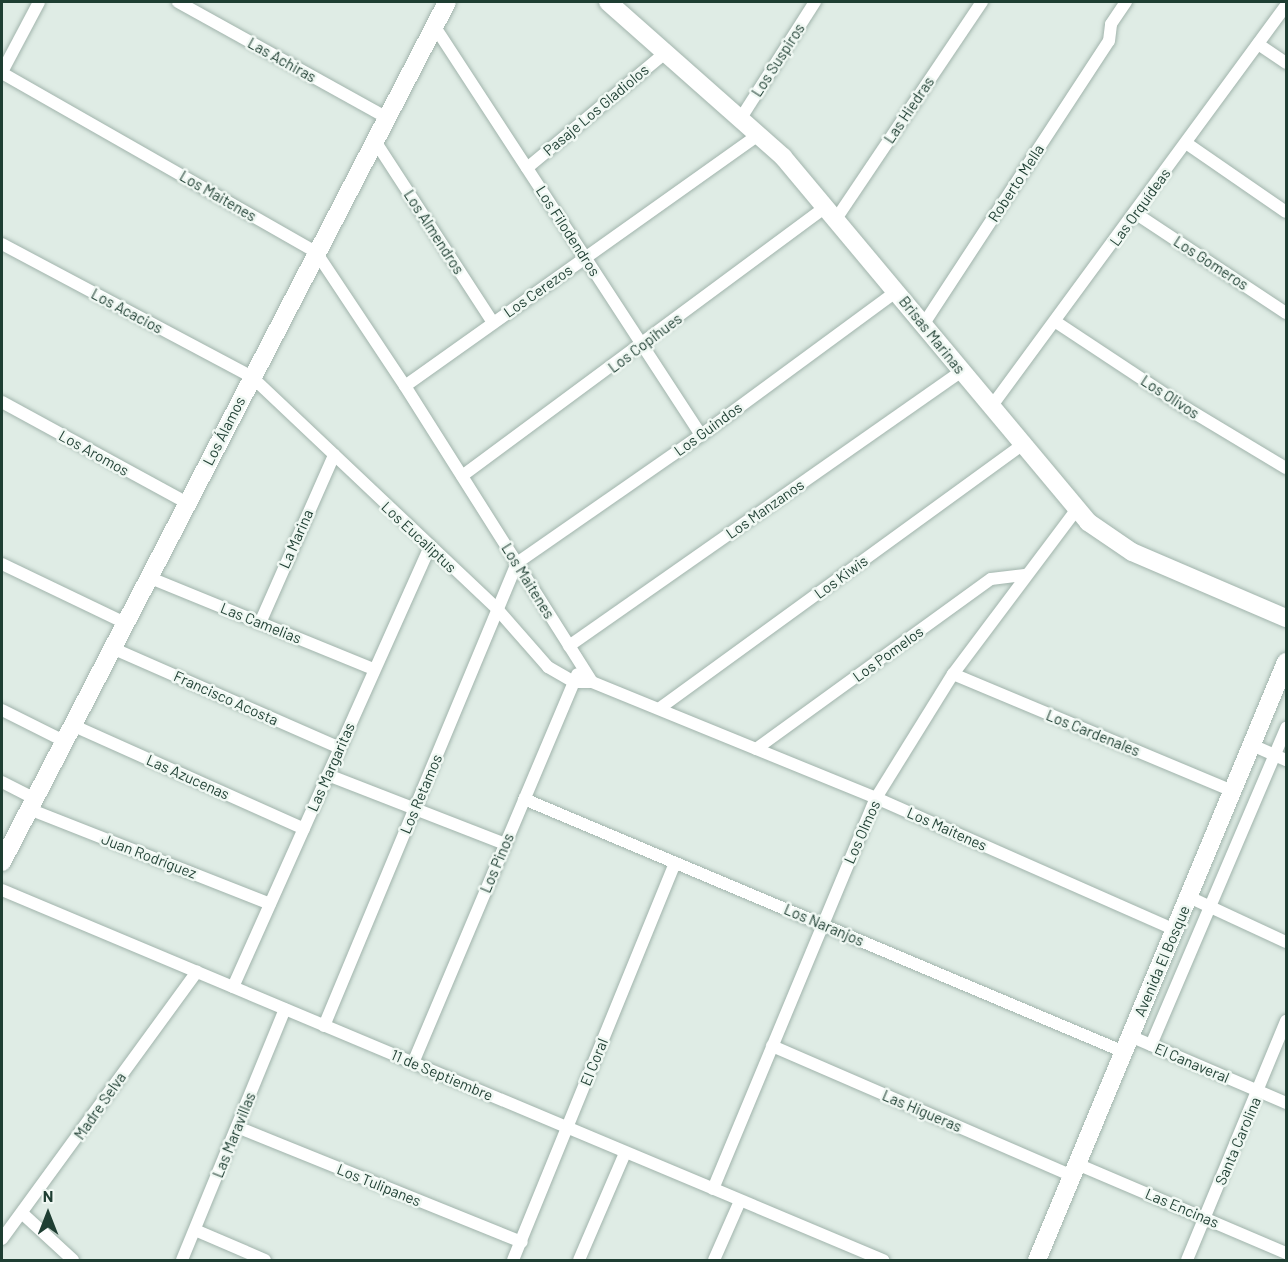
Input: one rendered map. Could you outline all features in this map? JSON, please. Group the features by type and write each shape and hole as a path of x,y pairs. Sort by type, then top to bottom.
{"street":[{"path":"2,73 39,2"},
{"name":"Las Achiras","path":"178,2 387,118"},
{"name":"Los Álamos","path":"2,862 447,2"},
{"name":"Los Suspiros","path":"741,118 815,2"},
{"name":"Las Hiedras","path":"830,213 982,2"},
{"name":"Roberto Mella","path":"923,325 1109,41 1111,24 1126,2"},
{"name":"Brisas Marinas","path":"620,5 666,52 760,134 830,213 1076,510 1132,552 1287,618"},
{"name":"Las Orquídeas","path":"992,407 1287,5"},
{"name":"Los Filodendros","path":"435,27 701,435"},
{"path":"1258,44 1287,63"},
{"name":"Pasaje Los Gladiolos","path":"527,168 666,52"},
{"name":"Los Maitenes","path":"2,73 316,252 405,386 592,682 876,798 1175,930"},
{"name":"Los Cerezos","path":"405,386 760,134"},
{"name":"Los Almendros","path":"375,141 493,323"},
{"path":"1186,143 1287,212"},
{"name":"Los Copihues","path":"462,476 830,213"},
{"name":"Los Gomeros","path":"1135,213 1287,312"},
{"name":"Los Acacios","path":"2,244 252,377"},
{"name":"Los Guindos","path":"517,563 701,435 896,292"},
{"name":"Los Olivos","path":"1056,322 1186,408 1287,468"},
{"name":"Los Manzanos","path":"569,646 962,371"},
{"name":"Los Eucaliptus","path":"252,377 498,610 548,667 574,682 592,682"},
{"name":"Los Aromos","path":"2,402 187,503"},
{"name":"Los Kiwis","path":"660,708 1022,445"},
{"name":"La Marina","path":"260,623 334,455"},
{"name":"Los Olmos","path":"713,1189 821,924 876,798 953,674 1025,575 1076,510"},
{"name":"Las Margaritas","path":"233,987 430,547"},
{"name":"Los Retamos","path":"324,1026 517,563"},
{"path":"2,564 125,623"},
{"name":"Los Pomelos","path":"756,749 991,579 1025,575"},
{"name":"Las Camelias","path":"148,577 374,669"},
{"name":"Francisco Acosta","path":"112,648 340,748"},
{"name":"Avenida El Bosque","path":"1037,1260 1287,662"},
{"name":"Los Pinos","path":"413,1063 580,663"},
{"name":"Los Cardenales","path":"953,674 1233,791"},
{"name":"Las Azucenas","path":"2,710 68,733 304,829"},
{"name":"Avenida El Bosque","path":"1151,1045 1211,907 1281,757 1287,728"},
{"path":"1252,745 1281,757"},
{"path":"328,775 505,844"},
{"name":"Juan Rodríguez","path":"2,782 31,803 270,904"},
{"name":"Los Naranjos","path":"524,799 821,924 1127,1044"},
{"name":"El Coral","path":"513,1260 675,863"},
{"name":"11 de Septiembre","path":"2,890 883,1260"},
{"path":"1189,897 1287,942"},
{"name":"Madre Selva","path":"2,1239 23,1214 197,972"},
{"name":"Las Maravillas","path":"182,1260 285,1009"},
{"name":"Santa Carolina","path":"1186,1260 1287,1021"},
{"name":"El Canaveral","path":"1127,1044 1151,1045 1287,1103"},
{"name":"Las Higueras","path":"772,1046 1075,1170"},
{"name":"Los Tulipanes","path":"237,1127 522,1242"},
{"path":"579,1260 625,1153"},
{"name":"Las Encinas","path":"1075,1170 1205,1218 1287,1253"},
{"path":"714,1260 740,1201"},
{"path":"23,1214 73,1260"},
{"path":"195,1230 265,1260"}]}
